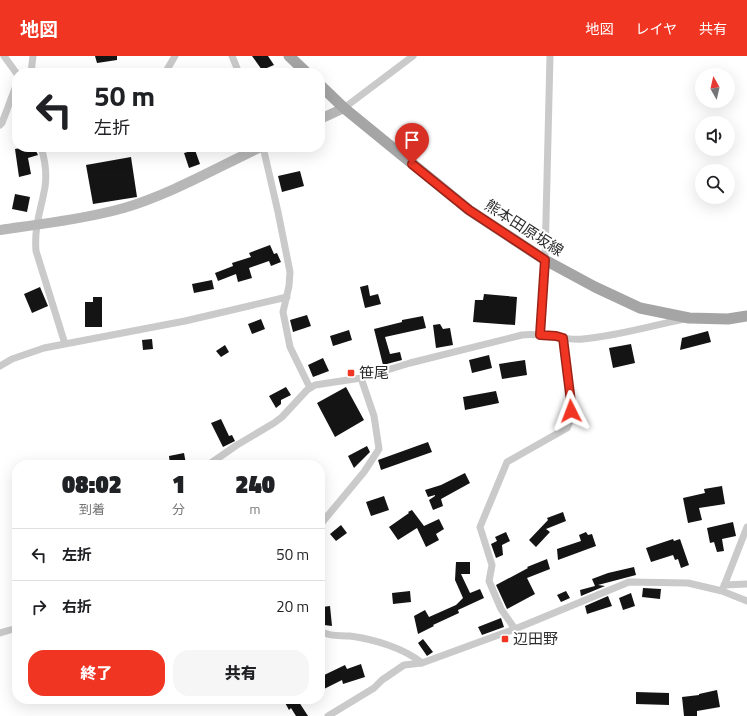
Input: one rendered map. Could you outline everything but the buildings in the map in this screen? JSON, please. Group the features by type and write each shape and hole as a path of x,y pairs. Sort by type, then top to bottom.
{"main road":[{"path":"290,56 302,68"},
{"name":"熊本田原坂線","path":"325,91 344,108 469,210 545,260 595,287 640,308 689,318 728,319 747,316"}],"street":[{"path":"4,56 13,68"},
{"path":"32,68 33,56"},
{"path":"168,68 175,56"},
{"path":"232,56 237,68"},
{"path":"325,117 344,108 413,56"},
{"path":"540,335 545,260 550,56"},
{"path":"0,125 12,96"},
{"path":"42,152 45,185 36,224 36,251 66,344"},
{"path":"0,230 98,214 123,208 179,186 251,152"},
{"path":"263,152 278,212 290,272 290,282 283,312 290,347 310,388"},
{"path":"0,366 12,358 44,348 185,321 287,297"},
{"path":"215,460 282,417 310,388 315,385 361,378 410,363 531,333 581,340 628,333 641,328 689,318"},
{"path":"515,629 501,610 489,581 492,565 480,527 507,462 567,428 571,419 571,402 563,338"},
{"path":"325,519 364,472 378,449 374,416 361,378"},
{"path":"723,588 747,527"},
{"path":"328,716 374,688 382,680 404,665 422,663 515,629 629,582 688,583 723,588 747,584"},
{"path":"723,588 747,601"},
{"path":"0,633 12,629"},
{"path":"325,634 350,636 379,642 414,656 422,663"}],"place":[{"name":"笹尾","path":"351,373"},
{"name":"辺田野","path":"505,639"}],"route":[{"path":"412,164 469,210 545,260 540,335 563,338 571,411"}]}
